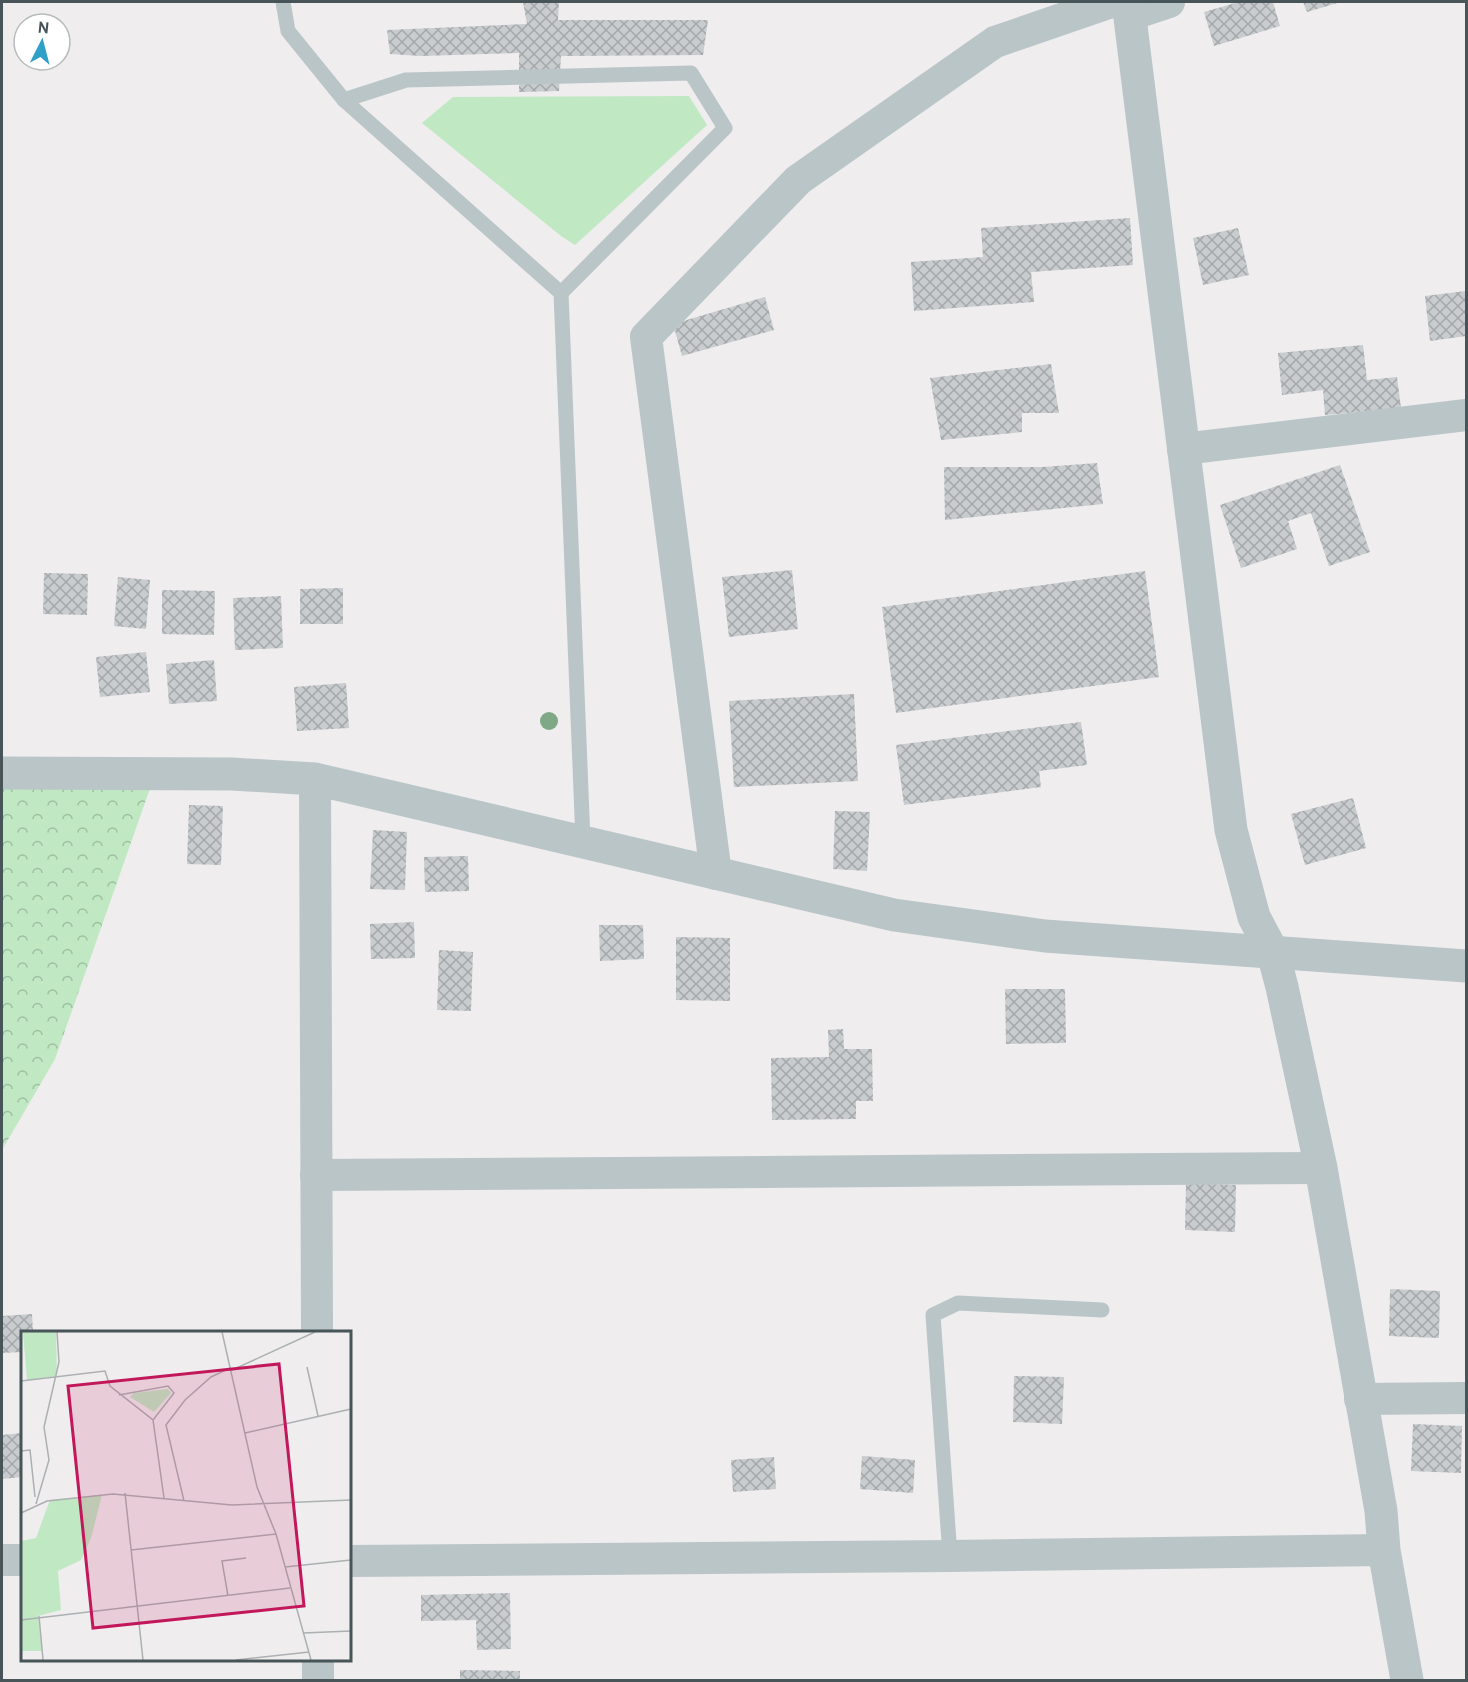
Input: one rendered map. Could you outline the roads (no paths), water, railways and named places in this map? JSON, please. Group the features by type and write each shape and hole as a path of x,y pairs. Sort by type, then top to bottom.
{"street":[{"path":"716,874 646,337 798,180 995,42 1123,6 1170,2"},
{"path":"1123,6 1184,449 1231,830 1254,917 1273,953 1321,1168 1381,1511 1384,1550 1407,1680"},
{"path":"1184,449 1467,415"},
{"path":"2,773 232,774 315,779 905,917 1045,936 1467,966"},
{"path":"315,779 317,1331"},
{"path":"316,1175 1321,1168"},
{"path":"1360,1400 1467,1398"},
{"path":"351,1560 950,1556 1384,1550"},
{"path":"2,1560 21,1560"},
{"path":"318,1661 318,1680"}],"lane":[{"path":"283,2 288,31 344,100 561,293 583,841"},
{"path":"344,100 406,80 691,73 725,128 561,293"},
{"path":"950,1556 933,1315 958,1303 1102,1310"}]}
